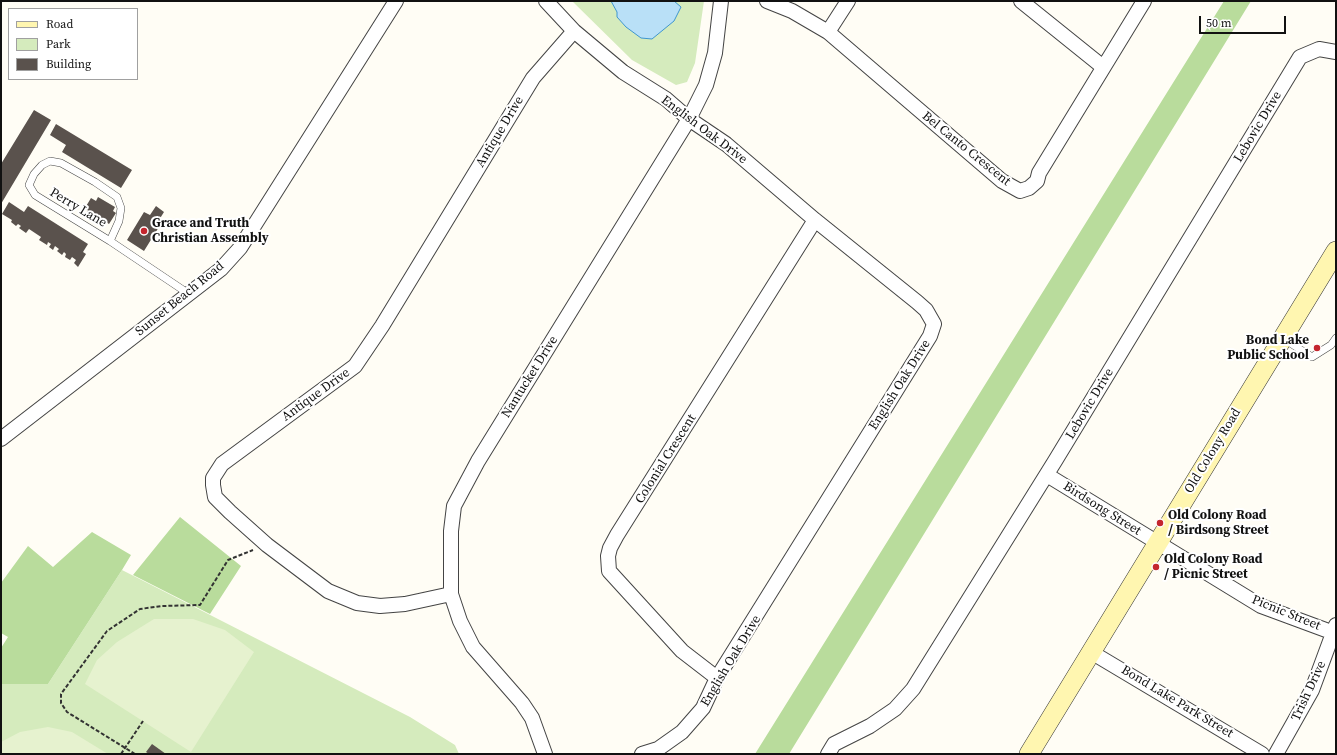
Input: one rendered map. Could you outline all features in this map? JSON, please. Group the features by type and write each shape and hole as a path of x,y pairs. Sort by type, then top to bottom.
{"street":[{"name":"Sunset Beach Road","path":"1,439 221,269 247,240 396,1"},
{"name":"English Oak Drive","path":"546,1 574,30 622,72 666,99 690,119 726,144 815,220 917,302 926,310 934,324 930,336 717,678 703,708 682,732 658,749 642,754"},
{"name":"Nantucket Drive","path":"545,754 528,713 473,647 460,621 451,594 451,531 454,506 465,483 690,119 706,84 715,53 721,1"},
{"name":"Bel Canto Crescent","path":"767,1 792,12 828,32 1002,181 1020,191 1029,188 1037,181 1039,173 1102,67 1144,1"},
{"path":"828,32 848,1"},
{"path":"1021,1 1102,67"},
{"name":"Antique Drive","path":"451,594 405,604 380,606 357,603 328,591 266,545 215,497 213,485 216,471 222,464 355,366 382,326 533,78 574,30"},
{"name":"Lebovic Drive","path":"828,754 834,744 870,726 895,709 912,689 1047,475 1300,57 1319,49 1336,52"},
{"name":"Colonial Crescent","path":"717,678 682,651 609,571 608,556 610,548 617,535 815,220"},
{"name":"Old Colony Road","path":"1028,754 1336,251"},
{"name":"Birdsong Street","path":"1047,475 1156,544"},
{"name":"Picnic Street","path":"1156,544 1261,606 1335,629"},
{"name":"Trish Drive","path":"1276,754 1312,690 1335,629"},
{"name":"Bond Lake Park Street","path":"1091,652 1262,754"}],"lane":[{"name":"Perry Lane","path":"110,241 119,221 121,208 117,198 95,182 61,163 50,161 42,165 34,174 29,185 35,195 110,241 189,294"},
{"path":"1282,338 1312,357 1331,345 1336,338"}],"path":[{"path":"135,754 126,747 67,712 61,703 61,694 107,631 140,609 162,606 200,605 228,560 266,545"},
{"path":"120,754 143,721"}],"green space":[{"path":"572,1 704,1 695,63 687,82 676,85 632,60"},
{"path":"1224,1 1251,1 789,754 755,754"},
{"path":"180,517 241,566 210,614 133,575"},
{"path":"92,532 131,555 48,684 1,684 1,648 8,637 1,633 1,583 28,546 53,567"},
{"path":"122,570 410,717 455,745 459,754 1,754 1,684 48,684"},
{"path":"154,619 193,619 225,630 254,652 191,752 85,684 97,660 117,642"},
{"path":"48,727 72,732 108,754 1,754 1,742 20,732"}],"water":[{"path":"611,1 674,1 681,7 674,21 652,39 641,38 626,27 617,17 617,12"}],"building":[{"path":"34,110 51,120 1,204 1,164"},
{"path":"56,124 132,170 121,188 62,152 66,145 50,135"},
{"path":"98,197 115,207 113,211 116,213 109,224 106,222 104,225 86,215 88,210 85,208 91,198 96,201"},
{"path":"9,202 24,212 28,206 88,244 83,252 86,254 78,267 74,263 76,260 72,257 70,260 65,257 66,254 64,252 62,255 57,251 59,249 55,246 53,250 49,247 51,244 48,242 47,245 39,240 41,237 29,229 26,233 19,228 21,226 18,224 16,226 11,222 12,220 2,214"},
{"name":"Grace and Truth Christian Assembly","path":"156,206 164,212 159,220 162,222 144,251 127,240 144,212 150,215"},
{"path":"152,744 166,754 149,754 146,752"}],"place":[{"name":"Grace and Truth Christian Assembly","path":"144,231"},
{"name":"Bond Lake Public School","path":"1317,348"},
{"name":"Old Colony Road / Birdsong Street","path":"1160,523"},
{"name":"Old Colony Road / Picnic Street","path":"1156,567"}]}
